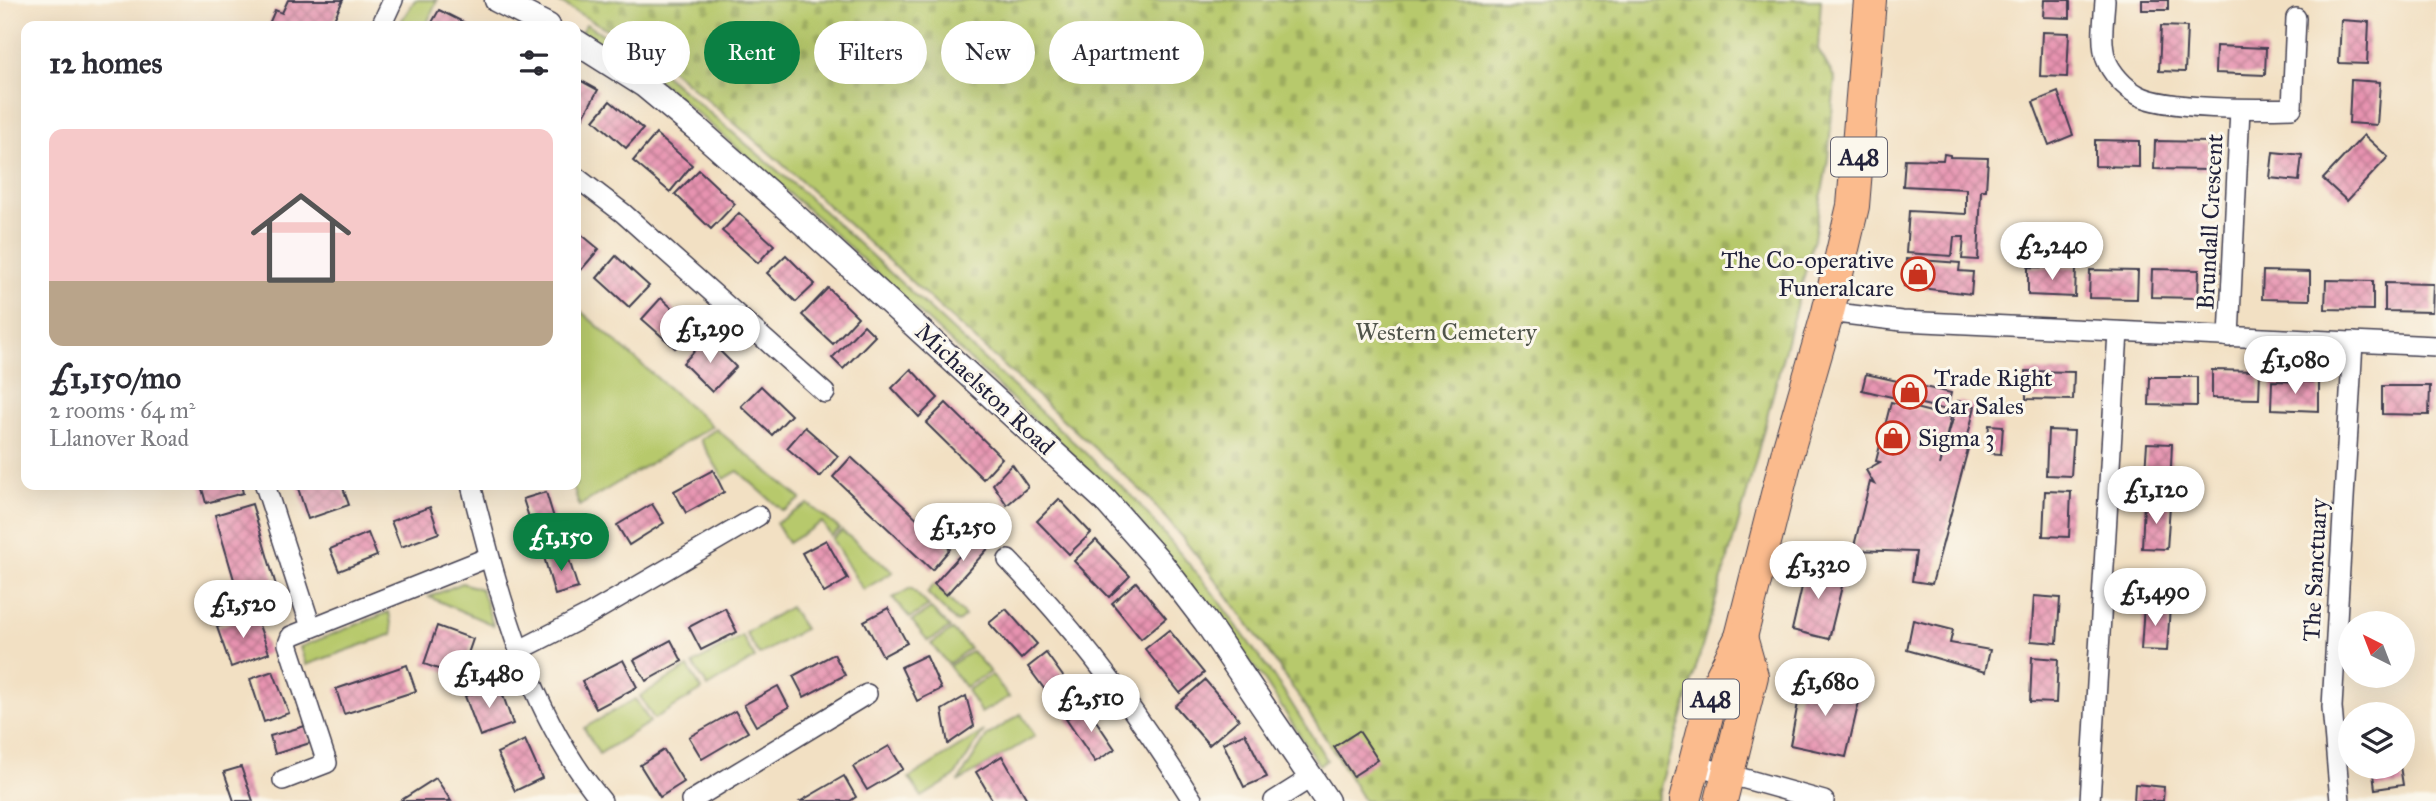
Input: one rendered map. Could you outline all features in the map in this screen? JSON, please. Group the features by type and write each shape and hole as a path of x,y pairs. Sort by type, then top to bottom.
{"highway":[{"name":"A48","path":"1693,799 1695,765 1712,696 1741,638 1782,473 1828,312 1853,206 1870,0"},
{"name":"A48","path":"1725,787 1752,676 1741,638"}],"street":[{"path":"383,21 393,0"},
{"path":"497,0 538,21"},
{"name":"Brundall Crescent","path":"2105,0 2103,35 2106,59 2126,87 2154,101 2240,109 2292,108 2296,18"},
{"name":"Michaelston Road","path":"581,45 644,85 696,128 1105,500 1160,562 1206,622 1327,801"},
{"name":"Brundall Crescent","path":"2229,337 2240,109"},
{"path":"581,181 623,213 825,393"},
{"path":"1828,312 1902,321 2436,346"},
{"path":"2090,801 2118,332"},
{"name":"The Sanctuary","path":"2340,801 2332,707 2353,342"},
{"path":"267,490 311,627"},
{"path":"472,490 489,557 520,650 556,734 576,770 602,801"},
{"path":"520,650 590,614 758,516"},
{"path":"283,780 327,763 288,644 291,636 489,557"},
{"path":"1008,560 1040,593 1105,673 1193,801"},
{"path":"691,801 867,694"},
{"path":"1695,765 1725,787 1824,801"},
{"path":"1274,801 1312,777"}],"green space":[{"path":"415,0 437,0 428,21 401,21"},
{"name":"Western Cemetery","path":"555,0 1821,0 1818,49 1835,79 1828,159 1814,238 1746,497 1657,801 1364,801 1315,721 1235,605 1146,495 780,162 689,84 690,21 602,21 602,26"},
{"path":"586,24 602,34 602,45 581,32"},
{"path":"662,84 676,84 806,195 1135,499 1213,593 1283,690 1327,760 1319,765 1263,678 1130,509 821,221"},
{"path":"581,311 712,426 579,506 574,490 581,490"},
{"path":"716,429 801,499 783,511 738,471 724,479 700,440"},
{"path":"808,504 840,529 831,536 822,522 788,543 776,523"},
{"path":"842,531 893,572 863,590 832,539"},
{"path":"462,583 481,589 493,625 429,597"},
{"path":"934,584 965,616 957,623 927,593"},
{"path":"911,588 929,606 910,618 893,598"},
{"path":"790,607 804,629 759,655 746,633"},
{"path":"931,609 950,628 928,641 912,621"},
{"path":"389,612 393,634 306,665 300,647"},
{"path":"952,630 970,648 948,664 931,644"},
{"path":"742,636 755,658 708,687 693,664"},
{"path":"972,651 990,672 965,687 949,666"},
{"path":"688,667 702,690 654,719 640,696"},
{"path":"992,675 1009,697 981,713 967,690"},
{"path":"635,699 650,722 599,754 584,728"},
{"path":"1021,714 1035,736 958,782 987,736"},
{"path":"984,731 954,777 922,797 909,778"}],"building":[{"path":"288,0 343,0 333,21 270,21 275,10 282,13"},
{"path":"2044,0 2070,0 2070,18 2043,17"},
{"path":"2142,0 2168,0 2168,10 2142,10"},
{"path":"439,10 461,21 433,21"},
{"path":"2341,20 2369,22 2367,64 2339,63"},
{"path":"2161,26 2187,27 2185,72 2159,71"},
{"path":"2042,32 2069,33 2067,77 2040,76"},
{"path":"2216,46 2266,48 2265,75 2215,73"},
{"path":"2351,80 2380,82 2377,125 2349,123"},
{"path":"581,81 598,90 581,121"},
{"path":"2058,92 2073,135 2049,145 2033,102"},
{"path":"610,101 643,129 626,148 594,120"},
{"path":"656,134 692,165 670,192 633,161"},
{"path":"2364,135 2388,157 2347,201 2323,179"},
{"path":"2095,140 2139,141 2139,167 2095,166"},
{"path":"2155,141 2208,142 2208,170 2154,169"},
{"path":"2273,152 2302,155 2299,181 2270,178"},
{"path":"1944,154 1950,157 1988,158 1986,190 1981,190 1978,260 1962,259 1964,237 1954,237 1952,256 1906,253 1909,211 1966,214 1966,189 1903,186 1905,159 1943,160"},
{"path":"699,170 735,204 711,229 675,194"},
{"path":"739,213 774,245 758,263 722,231"},
{"path":"581,234 599,249 581,270"},
{"path":"786,255 815,284 796,302 767,273"},
{"path":"616,256 649,286 629,307 597,278"},
{"path":"1906,259 1960,263 1959,271 1973,272 1971,294 1904,286"},
{"path":"2028,267 2076,268 2075,297 2028,295"},
{"path":"2152,269 2199,270 2198,298 2151,297"},
{"path":"2090,270 2138,271 2137,299 2089,298"},
{"path":"2263,271 2310,272 2310,300 2262,299"},
{"path":"2326,280 2373,281 2373,310 2325,309"},
{"path":"2385,283 2433,284 2432,312 2385,311"},
{"path":"828,288 858,317 833,344 802,315"},
{"path":"661,298 694,328 675,348 642,319"},
{"path":"864,325 875,336 843,369 832,358"},
{"path":"707,338 736,367 712,392 683,363"},
{"path":"911,369 938,398 919,417 892,388"},
{"path":"2212,370 2260,371 2259,399 2212,398"},
{"path":"2026,371 2074,372 2073,400 2026,399"},
{"path":"1866,374 1951,393 1947,410 1862,390"},
{"path":"2150,377 2197,377 2197,406 2149,405"},
{"path":"2272,381 2319,382 2319,411 2271,409"},
{"path":"761,386 791,415 772,435 741,406"},
{"path":"2382,386 2430,386 2429,415 2382,414"},
{"path":"1958,401 1975,406 1965,448 1968,449 1932,584 1912,581 1916,552 1853,550 1870,482 1874,484 1866,470 1880,462 1876,461 1891,402 1951,417 1940,465"},
{"path":"946,403 1002,458 983,479 926,423"},
{"path":"1989,425 2003,426 2001,454 1987,453"},
{"path":"805,427 838,456 820,477 787,448"},
{"path":"2048,430 2074,431 2071,476 2046,475"},
{"path":"2147,443 2172,444 2170,489 2144,487"},
{"path":"851,457 950,549 932,570 833,477"},
{"path":"1012,464 1028,487 1007,505 993,484"},
{"path":"713,470 724,492 686,513 674,491"},
{"path":"202,490 242,490 243,493 206,503"},
{"path":"299,490 344,490 349,505 308,519"},
{"path":"2045,491 2071,492 2069,537 2043,536"},
{"path":"546,492 558,531 536,539 523,499"},
{"path":"1059,499 1091,533 1069,554 1037,521"},
{"path":"2144,503 2170,505 2167,549 2142,548"},
{"path":"252,504 277,589 240,600 215,515"},
{"path":"652,504 664,523 629,545 617,525"},
{"path":"430,507 439,533 401,547 391,521"},
{"path":"981,532 993,543 946,595 934,584"},
{"path":"368,533 377,556 339,571 330,549"},
{"path":"826,540 848,579 824,593 802,553"},
{"path":"1096,540 1130,576 1109,597 1074,561"},
{"path":"566,550 578,588 555,595 544,557"},
{"path":"1808,561 1834,567 1832,576 1844,578 1829,639 1792,630"},
{"path":"1136,582 1166,618 1141,639 1112,603"},
{"path":"2034,596 2060,598 2057,643 2031,641"},
{"path":"2144,605 2170,606 2167,651 2141,650"},
{"path":"725,608 737,632 701,650 689,627"},
{"path":"888,608 907,643 883,656 864,621"},
{"path":"1006,609 1037,644 1021,659 989,623"},
{"path":"255,614 269,653 231,667 217,627"},
{"path":"1913,620 1953,630 1950,643 1990,650 1985,672 1907,650"},
{"path":"437,626 473,639 460,677 424,664"},
{"path":"1169,630 1204,673 1180,693 1145,649"},
{"path":"671,640 682,661 646,681 634,660"},
{"path":"1046,653 1078,697 1060,710 1028,667"},
{"path":"834,654 845,675 804,697 793,676"},
{"path":"926,655 941,689 917,701 901,667"},
{"path":"2032,657 2058,659 2056,703 2030,702"},
{"path":"623,660 637,687 596,709 582,681"},
{"path":"407,665 416,691 344,714 336,689"},
{"path":"273,671 289,713 264,722 250,679"},
{"path":"1803,677 1861,693 1846,757 1790,745"},
{"path":"1205,680 1239,719 1209,745 1175,706"},
{"path":"499,684 513,724 480,736 465,696"},
{"path":"778,686 789,707 756,726 744,705"},
{"path":"966,696 974,726 948,744 942,710"},
{"path":"1086,706 1115,749 1095,762 1066,719"},
{"path":"735,711 748,732 702,759 689,737"},
{"path":"305,726 310,743 275,754 270,736"},
{"path":"1359,731 1378,760 1353,776 1334,747"},
{"path":"1245,733 1267,777 1244,787 1223,743"},
{"path":"525,740 542,778 515,791 497,753"},
{"path":"889,746 903,769 867,790 853,767"},
{"path":"664,750 684,782 660,797 640,765"},
{"path":"1002,756 1028,801 993,801 976,772"},
{"path":"241,767 253,801 234,801 224,772"},
{"path":"844,776 856,797 850,801 801,801"},
{"path":"436,778 451,801 400,801"},
{"path":"2374,779 2402,779 2403,785 2375,789"},
{"path":"2135,784 2164,787 2163,801 2134,801"}],"place":[{"name":"The Co-operative Funeralcare","path":"1918,274"},
{"name":"Trade Right Car Sales","path":"1910,392"},
{"name":"Sigma 3","path":"1893,438"}]}
